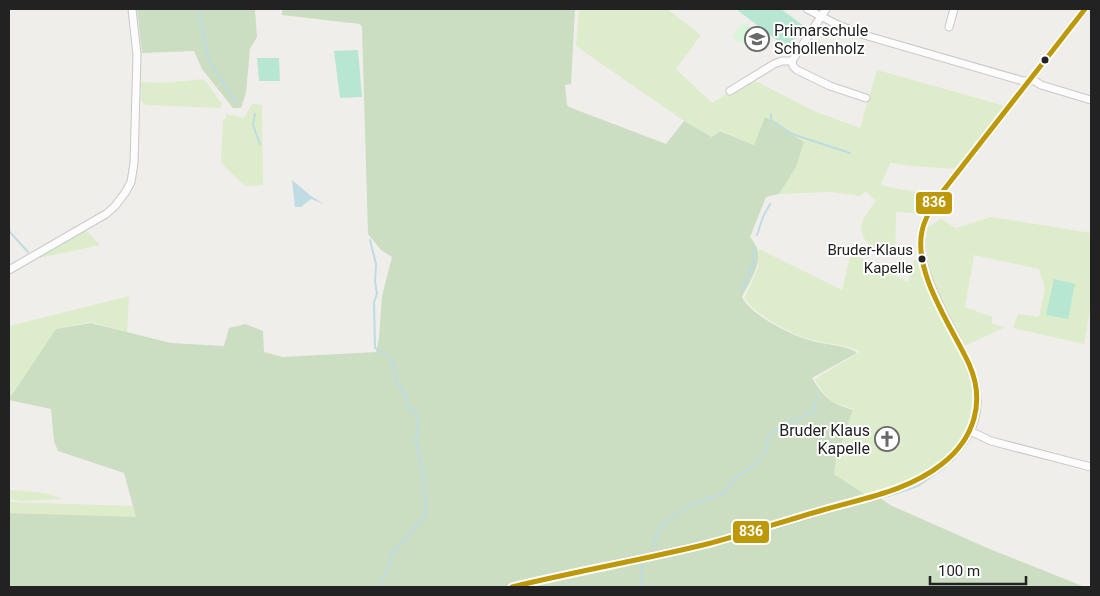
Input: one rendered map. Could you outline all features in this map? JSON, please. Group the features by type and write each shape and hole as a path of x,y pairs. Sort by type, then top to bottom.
{"street":[{"path":"9,270 87,226 115,206 125,193 130,182 134,163 137,55 132,9"},
{"path":"807,9 838,25 879,40 1023,81 1035,81 1041,85 1091,100"},
{"path":"826,9 792,61 793,66 797,70 830,86 866,98"},
{"path":"949,27 954,9"},
{"path":"512,587 691,548 777,524 906,484 941,465 962,444 970,431 976,414 977,391 970,368 926,274 921,254 922,233 927,215 936,200 1086,9"},
{"path":"730,91 774,64 781,61 792,61"},
{"path":"970,431 992,442 1091,467"}],"green space":[{"path":"137,9 255,9 257,37 250,49 246,93 241,108 233,108 202,69 194,51 142,53"},
{"path":"282,9 575,9 571,84 565,85 567,105 569,107 666,144 684,121 712,137 720,131 754,145 765,117 804,142 796,167 779,194 766,197 750,237 757,249 758,263 742,297 764,319 786,331 807,340 842,347 857,353 812,378 829,399 853,410 836,458 834,474 866,495 876,495 890,505 992,550 1085,587 9,587 9,513 136,517 124,473 58,451 54,441 51,409 9,400 9,395 12,395 56,329 91,323 171,343 224,346 229,328 245,324 263,331 264,352 283,357 376,352 382,296 392,257 381,250 368,234 362,27 360,24 282,15"},
{"path":"579,9 667,9 701,35 676,69 712,103 751,79 814,111 860,128 877,70 1005,106 956,169 890,163 881,185 936,195 924,214 896,212 895,258 874,248 863,236 861,229 863,221 876,201 866,191 860,196 833,192 778,194 796,167 804,142 765,117 754,145 720,130 713,137 684,121 576,46"},
{"path":"736,9 781,9 804,26 787,48"},
{"path":"742,23 748,24 753,33 747,36 745,43 739,43 732,36"},
{"path":"358,50 362,97 340,98 334,51"},
{"path":"257,58 279,58 280,81 259,81"},
{"path":"204,79 222,104 220,108 146,105 141,101 141,82 163,83"},
{"path":"252,104 262,105 263,185 245,186 221,163 223,119 226,119 226,114 244,118"},
{"path":"991,217 1091,233 1091,305 1084,344 1013,328 1018,314 1039,317 1045,289 1039,269 974,255 965,307 992,317 992,324 1006,327 964,346 931,273 926,242 928,227 941,219 956,228"},
{"path":"85,229 100,245 30,260"},
{"path":"759,249 842,290 851,253 908,282 914,260 919,257 974,391 972,418 959,441 939,463 920,476 899,486 866,495 834,474 835,458 854,409 830,400 815,379 860,352 848,347 814,341 801,336 762,315 748,303 745,297 758,268"},
{"path":"1054,279 1075,284 1068,319 1046,315"},
{"path":"129,296 127,332 91,322 56,329 12,395 9,395 9,326"},
{"path":"9,490 45,493 63,499 22,501 9,499"},
{"path":"9,502 133,506 136,518 9,513"}],"water":[{"path":"292,180 324,204 311,199 301,207 295,207"}],"waterway":[{"path":"198,9 209,60 236,103"},
{"path":"255,114 253,125 260,144"},
{"path":"771,114 771,120 792,134 850,153"},
{"path":"757,235 770,204"},
{"path":"9,231 28,252"},
{"path":"370,240 376,264 375,282 377,294 374,302 375,348 392,358 396,381 406,395 409,406 419,418 416,441 424,477 426,515 391,555 388,570 377,587"},
{"path":"742,290 754,262 753,247"},
{"path":"763,455 768,448 767,439 772,432 814,411 817,394"},
{"path":"952,461 965,446"},
{"path":"652,548 661,526 688,506 722,494 738,476 756,464 761,457"},
{"path":"888,496 918,486 945,467"},
{"path":"641,587 642,566"}],"transit line":[{"name":"836","path":"512,587 707,544 885,493 929,473 953,454 962,443 974,419 976,392 969,364 928,282 921,247 923,227 936,200 1085,9"}],"place":[{"name":"Primarschule Schollenholz","path":"757,39"},
{"name":"Bruder-Klaus Kapelle","path":"922,259"},
{"name":"Bruder Klaus Kapelle","path":"887,439"}]}
